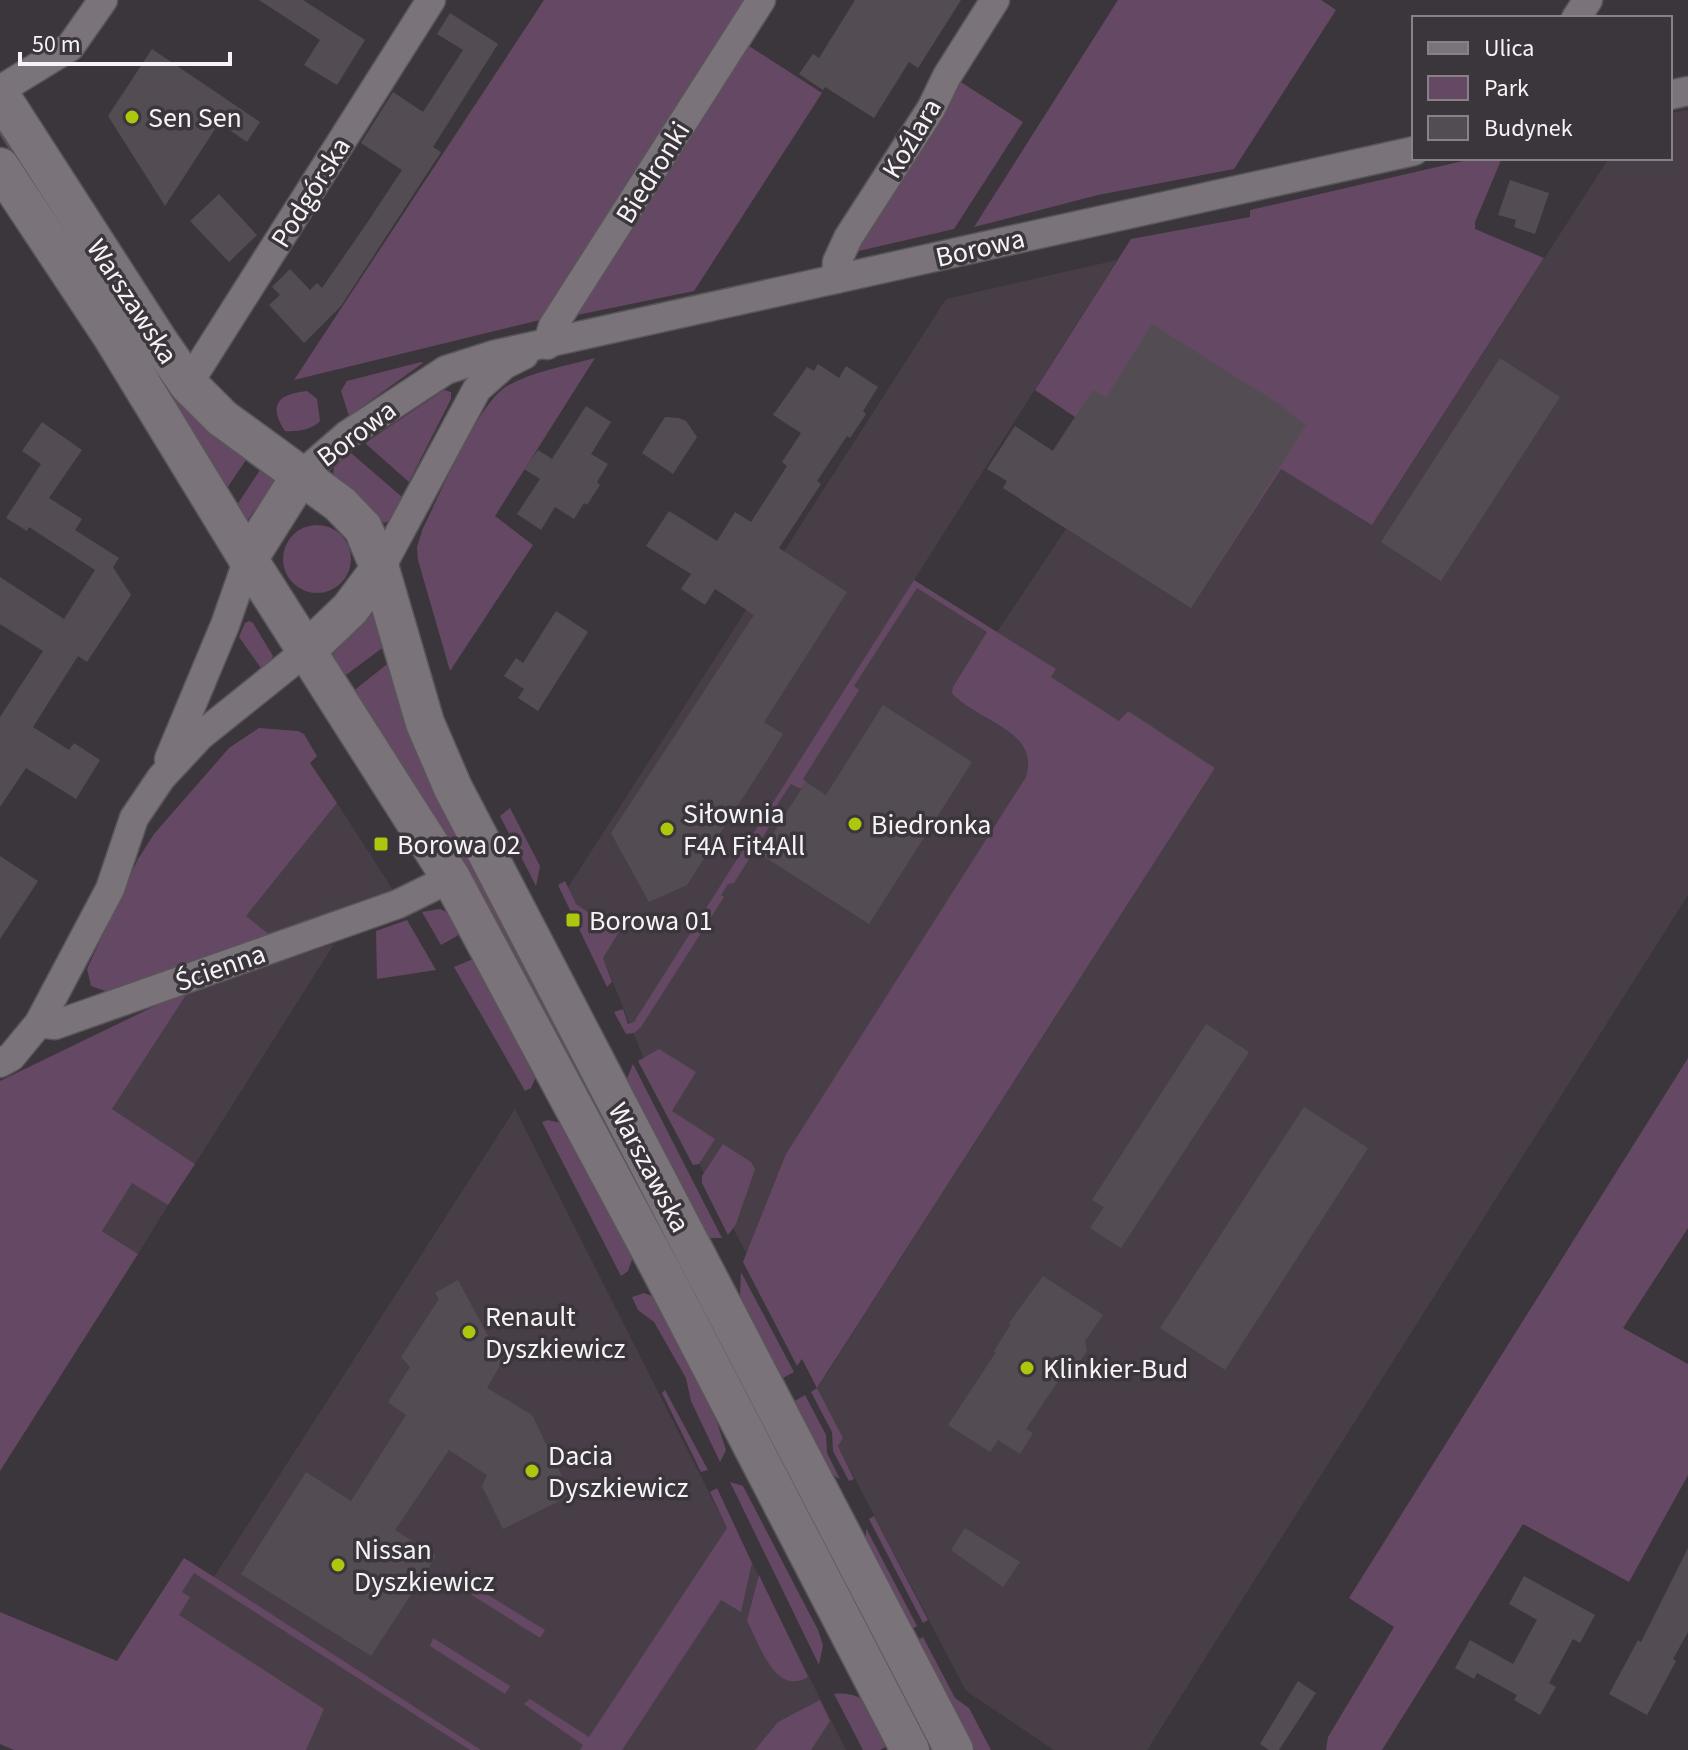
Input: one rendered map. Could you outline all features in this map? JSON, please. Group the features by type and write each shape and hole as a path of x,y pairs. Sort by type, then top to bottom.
{"main road":[{"name":"Warszawska","path":"0,92 188,384 222,418 352,514 363,528 380,569 425,723 462,808 954,1750"},
{"name":"Warszawska","path":"0,167 112,336 248,559 451,878 661,1270 910,1750"},
{"path":"248,559 301,475"},
{"path":"306,651 350,609 380,569"}],"street":[{"path":"0,92 70,47 103,0"},
{"name":"Podgórska","path":"188,384 431,0"},
{"name":"Biedronki","path":"547,345 553,326 761,0"},
{"name":"Koźlara","path":"836,279 837,262 848,238 931,109 947,76 995,0"},
{"name":"Borowa","path":"301,475 347,435 446,370 493,355 1412,151"},
{"name":"Borowa","path":"380,569 477,389 504,365 547,345"},
{"path":"161,778 225,625 248,559"},
{"path":"0,1063 11,1057 39,1023 110,889 134,818 161,778 200,736 306,651"},
{"name":"Ścienna","path":"39,1023 55,1025 384,909 451,878"}],"shaded area":[{"path":"1688,110 1688,895 1147,1750 1054,1750 966,1691 838,1446 843,1438 817,1389 1215,768 1127,711 760,1279 644,1059 603,958 567,889 946,299 1117,260 914,580 997,632 1066,529 1191,608 1281,469 1373,524 1608,160 1672,160 1672,113"},
{"path":"337,803 395,893 267,939 246,916"},
{"path":"334,944 195,1164 112,1109 190,989"},
{"path":"515,1109 727,1528 752,1563 846,1750 63,1750 184,1558 214,1577"},
{"path":"132,1182 168,1205 138,1254 102,1231"}],"green space":[{"path":"544,0 745,0 540,320 294,380"},
{"path":"1118,0 1321,0 1336,10 1234,169 1098,195 974,227"},
{"path":"749,46 822,93 694,291 577,315"},
{"path":"953,77 1023,122 954,229 850,253"},
{"path":"0,121 248,457 225,491 0,135"},
{"path":"1467,160 1501,160 1475,222 1475,229 1544,258 1372,525 1281,469 1191,608 1021,500 1075,417 1035,390 1131,239 1250,217 1250,210"},
{"path":"595,358 495,516 533,545 450,671 418,560 417,547 423,528 472,430 496,396 507,386 528,376"},
{"path":"421,362 349,416 341,391 347,381"},
{"path":"444,390 451,392 451,399 409,482 365,443"},
{"path":"307,391 317,399 320,421 304,430 285,431 277,414 279,402 289,395"},
{"path":"351,453 402,497 389,521 384,523 367,504 333,476 334,467"},
{"path":"262,467 276,477 276,481 246,522 235,508"},
{"path":"317,525 341,535 351,559 341,583 317,593 293,583 283,559 293,535"},
{"path":"914,580 1056,669 1051,677 1119,721 1128,711 1215,768 817,1388 802,1359 797,1366 743,1262 786,1154 1026,777 1028,761 1016,737 952,693 987,632 917,588 854,686 859,690 803,779 806,782 801,789 791,784 775,808 779,811 734,883 728,884 721,895 724,897 641,1027 634,1033 626,1034 614,1012 623,1009 628,1024 634,1022"},
{"path":"370,615 377,615 385,646 342,678 331,656"},
{"path":"249,621 273,656 261,668 239,637"},
{"path":"391,661 938,1750 928,1750 352,692"},
{"path":"259,728 304,734 317,756 310,763 337,803 246,916 267,933 267,939 114,994 91,986 87,969 138,859 154,834 229,748"},
{"path":"510,808 540,866 536,886 500,816"},
{"path":"565,881 576,904 595,917 589,927 597,931 603,922 619,932 603,958 612,982 607,987 558,885"},
{"path":"440,909 451,914 460,929 457,936 441,945 422,912"},
{"path":"407,920 436,970 377,979 376,931"},
{"path":"473,959 538,1072 531,1088 525,1091 454,967"},
{"path":"190,989 112,1109 195,1164 168,1205 132,1183 102,1231 138,1254 0,1471 0,1081"},
{"path":"659,1049 696,1072 672,1111 715,1139 699,1164 693,1165 638,1061"},
{"path":"1688,1058 1688,1228 1623,1328 1688,1364 1688,1475 1629,1582 1523,1524 1382,1750 1326,1750 1328,1737 1394,1627 1349,1598"},
{"path":"633,1064 722,1238 709,1238 701,1231 626,1081"},
{"path":"542,1122 561,1123 633,1257 628,1271 621,1276"},
{"path":"723,1144 751,1162 755,1169 736,1224 728,1235 702,1183 702,1176"},
{"path":"741,1272 794,1372 781,1379 740,1297"},
{"path":"644,1293 659,1304 710,1401 726,1450 720,1462 691,1401 686,1378 654,1322 638,1310 632,1297"},
{"path":"817,1388 843,1438 838,1446 854,1479 849,1481 833,1451 832,1432 811,1392"},
{"path":"665,1390 708,1470 701,1472 662,1393"},
{"path":"805,1395 826,1435 827,1453 840,1479 831,1474 793,1402"},
{"path":"730,1482 743,1486 818,1630 823,1645 819,1665"},
{"path":"717,1488 752,1563 741,1612 721,1600 622,1750 580,1750 583,1745 524,1704 530,1699 589,1737 727,1528 710,1492"},
{"path":"874,1516 928,1620 923,1623 869,1519"},
{"path":"866,1528 917,1626 912,1629 866,1542"},
{"path":"184,1558 481,1750 470,1750 194,1573 182,1592 190,1597 179,1615 324,1709 306,1750 14,1750 0,1744 0,1612 117,1661"},
{"path":"759,1575 808,1677 796,1681 786,1680 777,1674 757,1642 747,1621"},
{"path":"475,1587 545,1630 540,1638 472,1595"},
{"path":"923,1637 955,1698 969,1708 991,1750 975,1750 917,1640"},
{"path":"433,1638 510,1686 505,1694 430,1646"},
{"path":"834,1694 856,1696 864,1701 889,1745 880,1750 863,1750"},
{"path":"820,1700 830,1721 811,1750 755,1750 778,1722"}],"building":[{"path":"259,0 303,0 365,40 337,85 304,65 320,40"},
{"path":"855,0 961,0 918,68 909,62 874,118 799,74 813,54 819,58"},
{"path":"450,13 498,44 433,147 441,152 341,306 304,343 269,305 280,295 272,287 290,269 310,290 317,283 322,288 402,170 361,143 393,92 423,112 463,50 437,34"},
{"path":"152,49 260,122 247,142 219,123 165,206 108,116"},
{"path":"1510,180 1549,193 1535,234 1514,227 1516,220 1498,215"},
{"path":"219,194 257,235 229,262 190,221"},
{"path":"1152,324 1276,402 1306,425 1191,608 1003,488 1007,481 987,469 1015,426 1053,451 1093,390 1106,398"},
{"path":"1500,358 1560,397 1441,581 1381,542"},
{"path":"818,364 839,378 846,366 878,387 863,411 866,414 817,481 821,484 779,548 847,592 764,722 783,734 774,749 687,885 649,902 611,833 754,615 715,589 705,605 681,589 691,574 646,546 669,511 717,541 735,512 751,522 787,466 782,462 801,433 773,415 807,367 814,371"},
{"path":"586,406 611,422 591,454 608,464 597,482 600,485 574,519 555,507 541,530 517,514 540,479 524,469 538,450 552,459"},
{"path":"665,417 686,421 697,437 673,474 642,453"},
{"path":"42,422 82,450 49,498 82,519 75,530 119,558 113,567 131,595 87,662 78,656 33,727 69,750 74,743 100,760 76,799 26,768 0,807 0,717 43,651 0,624 0,577 64,619 95,570 29,527 27,531 6,518 41,464 22,451"},
{"path":"556,611 588,632 538,711 518,698 524,689 504,676 516,658 523,663"},
{"name":"Biedronka","path":"883,705 972,762 869,924 760,854 806,782 826,795"},
{"path":"0,856 38,881 0,939"},
{"path":"1206,1024 1249,1052 1121,1248 1090,1228 1104,1207 1092,1200"},
{"path":"1304,1107 1368,1148 1225,1370 1160,1328"},
{"name":"Klinkier-Bud","path":"1043,1276 1103,1315 1085,1341 1087,1351 1081,1360 1071,1362 1026,1429 1033,1433 1020,1454 998,1440 990,1452 948,1425 996,1352 1009,1323"},
{"path":"458,1280 502,1362 487,1388 532,1415 571,1495 503,1529 482,1486 487,1475 449,1450 395,1530 436,1556 371,1656 241,1574 306,1472 351,1501 406,1415 388,1402 410,1367 401,1357 439,1299 435,1293"},
{"path":"965,1528 1020,1562 1003,1587 951,1550"},
{"path":"1688,1548 1688,1632 1647,1715 1609,1694 1638,1640 1641,1642"},
{"path":"1524,1576 1595,1615 1580,1643 1573,1639 1549,1683 1556,1687 1540,1715 1514,1700 1517,1695 1477,1673 1474,1679 1455,1668 1470,1640 1513,1664 1537,1620 1509,1604"},
{"path":"1298,1681 1316,1693 1279,1750 1269,1750 1260,1744"}],"place":[{"name":"Sen Sen","path":"132,117"},
{"name":"Biedronka","path":"855,824"},
{"name":"Siłownia F4A Fit4All","path":"667,829"},
{"name":"Borowa 02","path":"381,844"},
{"name":"Borowa 01","path":"573,920"},
{"name":"Renault Dyszkiewicz","path":"469,1332"},
{"name":"Klinkier-Bud","path":"1027,1368"},
{"name":"Dacia Dyszkiewicz","path":"532,1471"},
{"name":"Nissan Dyszkiewicz","path":"338,1565"}]}
